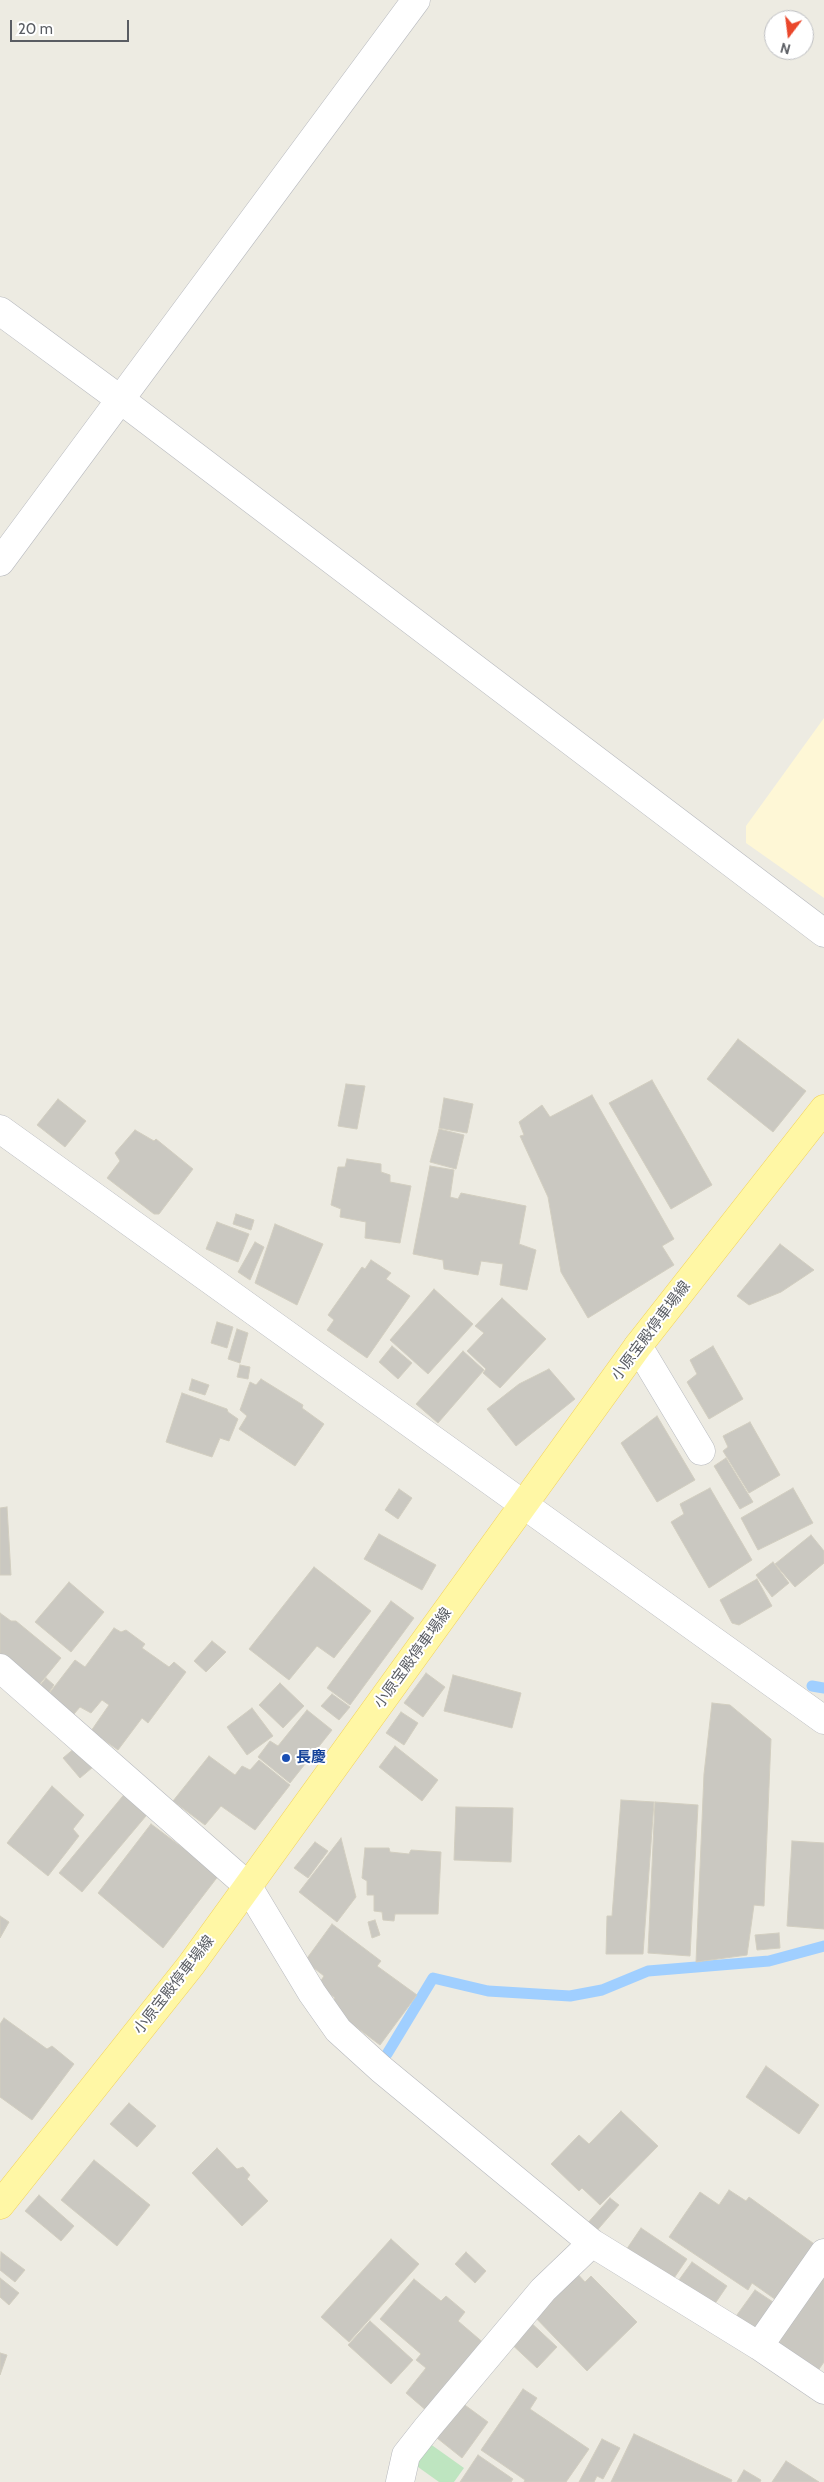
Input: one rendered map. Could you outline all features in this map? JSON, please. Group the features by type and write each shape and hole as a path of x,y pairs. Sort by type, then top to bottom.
{"main road":[{"name":"小原宝殿停車場線","path":"0,2205 191,1965 638,1346 824,1110"}],"street":[{"path":"0,562 416,0"},
{"path":"0,312 121,400 824,933"},
{"path":"0,1129 824,1720"},
{"path":"638,1346 701,1451"},
{"path":"0,1668 247,1885 291,1961 338,2030 380,2070 592,2243 759,2346 824,2390"},
{"path":"400,2482 406,2455 428,2427 543,2290 592,2243"},
{"path":"759,2346 824,2253"}],"shaded area":[{"path":"824,718 824,898 746,843 746,826"}],"green space":[{"path":"426,2441 464,2468 454,2482 439,2482 411,2462"}],"building":[{"path":"738,1039 806,1091 773,1132 707,1079"},
{"path":"652,1080 712,1185 671,1209 609,1103"},
{"path":"346,1084 365,1086 357,1129 338,1126"},
{"path":"592,1095 674,1239 662,1246 674,1265 588,1318 561,1272 548,1197 520,1136 524,1135 519,1122 542,1105 550,1117"},
{"path":"444,1098 473,1104 467,1133 439,1128"},
{"path":"58,1099 86,1121 65,1147 37,1125"},
{"path":"439,1129 464,1135 456,1169 430,1162"},
{"path":"135,1130 154,1141 156,1139 193,1169 159,1214 154,1214 107,1178 120,1161 115,1153"},
{"path":"347,1159 381,1164 381,1172 390,1175 390,1182 411,1186 400,1243 365,1238 366,1222 340,1217 341,1209 331,1205 338,1167 345,1167"},
{"path":"430,1166 454,1170 450,1197 458,1199 461,1193 526,1206 519,1244 536,1250 527,1290 500,1285 503,1264 481,1261 478,1275 444,1269 443,1260 413,1254"},
{"path":"236,1214 254,1220 251,1230 233,1224"},
{"path":"217,1222 249,1234 238,1262 206,1249"},
{"path":"275,1224 323,1244 297,1305 255,1283"},
{"path":"255,1242 264,1247 250,1280 238,1272"},
{"path":"780,1244 814,1270 781,1292 749,1305 737,1296"},
{"path":"371,1260 391,1273 386,1279 410,1296 367,1358 327,1330 334,1320 328,1315 362,1267 365,1269"},
{"path":"434,1289 473,1324 428,1374 390,1340"},
{"path":"502,1298 546,1339 500,1388 483,1373 486,1369 467,1351 484,1333 475,1326"},
{"path":"217,1322 233,1327 227,1348 211,1343"},
{"path":"237,1329 248,1333 240,1363 228,1359"},
{"path":"392,1346 412,1363 398,1379 379,1362"},
{"path":"713,1346 743,1399 709,1419 687,1382 697,1374 690,1360"},
{"path":"463,1351 484,1370 438,1423 416,1404"},
{"path":"240,1365 250,1367 248,1379 237,1377"},
{"path":"549,1369 575,1399 516,1446 487,1409 519,1384"},
{"path":"192,1379 209,1385 205,1395 189,1390"},
{"path":"261,1379 303,1405 302,1408 324,1424 295,1466 239,1429 247,1416 240,1410 250,1382 256,1385"},
{"path":"182,1393 227,1409 228,1412 238,1419 229,1441 220,1438 212,1457 166,1442"},
{"path":"657,1416 695,1480 657,1502 621,1443"},
{"path":"750,1422 780,1475 749,1493 723,1451 728,1447 723,1436"},
{"path":"726,1458 753,1502 740,1509 714,1466"},
{"path":"710,1488 752,1560 709,1588 671,1522 684,1514 680,1504"},
{"path":"793,1488 813,1523 758,1550 741,1518"},
{"path":"399,1489 412,1498 398,1519 385,1510"},
{"path":"7,1507 11,1575 0,1575 0,1508"},
{"path":"379,1534 436,1565 422,1590 364,1559"},
{"path":"811,1535 824,1551 824,1563 795,1587 775,1564"},
{"path":"773,1562 789,1583 772,1597 756,1575"},
{"path":"314,1567 371,1611 334,1658 317,1646 289,1680 249,1649"},
{"path":"757,1579 772,1606 739,1625 732,1623 720,1600"},
{"path":"69,1582 104,1612 71,1652 35,1622"},
{"path":"391,1601 414,1618 350,1705 327,1688"},
{"path":"0,1613 11,1621 16,1621 61,1658 39,1685 0,1653"},
{"path":"114,1628 121,1632 126,1630 145,1644 142,1648 169,1667 174,1662 186,1672 148,1723 142,1718 118,1750 91,1731 109,1705 102,1700 91,1713 80,1707 74,1714 48,1695 75,1660 85,1667"},
{"path":"212,1641 226,1652 206,1672 194,1661"},
{"path":"426,1673 445,1687 423,1717 404,1703"},
{"path":"453,1675 521,1693 512,1728 444,1711"},
{"path":"46,1678 54,1685 48,1694 39,1687"},
{"path":"280,1683 304,1706 283,1728 259,1705"},
{"path":"332,1694 350,1707 339,1720 321,1706"},
{"path":"712,1703 730,1705 771,1739 764,1906 754,1905 747,1955 696,1962 704,1774"},
{"path":"252,1708 273,1736 247,1755 227,1727"},
{"path":"307,1710 332,1730 290,1783 258,1757 270,1741 278,1746"},
{"path":"401,1712 418,1723 404,1745 386,1733"},
{"path":"395,1746 438,1780 422,1801 379,1767"},
{"path":"76,1747 93,1767 80,1778 63,1758"},
{"path":"209,1756 235,1775 242,1766 250,1770 259,1760 290,1785 255,1830 221,1806 205,1825 173,1801"},
{"path":"52,1786 84,1815 73,1829 79,1836 48,1876 7,1843"},
{"path":"127,1791 151,1810 82,1892 59,1873"},
{"path":"621,1800 654,1802 643,1954 606,1954 607,1916 612,1916"},
{"path":"655,1802 698,1805 690,1956 648,1953"},
{"path":"456,1807 513,1808 511,1862 454,1860"},
{"path":"151,1824 219,1875 163,1948 98,1893"},
{"path":"341,1838 356,1897 337,1922 299,1892"},
{"path":"792,1841 824,1843 824,1929 787,1926"},
{"path":"315,1842 328,1851 308,1878 294,1868"},
{"path":"365,1848 389,1848 390,1852 409,1854 411,1850 441,1852 438,1914 395,1914 394,1921 383,1920 382,1912 374,1911 374,1895 367,1895 367,1881 362,1878"},
{"path":"0,1916 9,1922 0,1938"},
{"path":"375,1920 380,1935 372,1938 368,1922"},
{"path":"332,1924 381,1961 377,1966 417,1995 380,2045 339,2014 330,2004 335,1998 318,1985 324,1976 305,1961"},
{"path":"779,1933 780,1948 757,1950 755,1935"},
{"path":"4,2018 47,2049 52,2046 74,2064 32,2120 0,2097 0,2024"},
{"path":"766,2066 819,2105 799,2134 746,2097"},
{"path":"129,2103 156,2126 137,2147 110,2124"},
{"path":"621,2111 658,2146 600,2205 582,2188 579,2191 551,2164 579,2135 589,2144"},
{"path":"217,2148 237,2169 243,2167 250,2175 247,2179 268,2201 242,2226 192,2173"},
{"path":"94,2160 150,2205 117,2246 61,2200"},
{"path":"729,2190 746,2201 749,2197 817,2246 779,2302 752,2283 748,2290 669,2237 700,2192 719,2205"},
{"path":"39,2195 74,2226 61,2241 25,2211"},
{"path":"610,2198 619,2205 594,2234 585,2226"},
{"path":"641,2228 687,2259 670,2284 624,2253"},
{"path":"391,2239 419,2264 349,2342 321,2317"},
{"path":"1,2252 25,2270 15,2282 0,2270"},
{"path":"466,2252 486,2271 475,2283 455,2264"},
{"path":"824,2261 824,2362 815,2375 775,2348 781,2340 772,2334"},
{"path":"692,2262 727,2286 712,2308 676,2284"},
{"path":"575,2271 585,2282 591,2276 637,2322 587,2371 531,2313"},
{"path":"0,2278 19,2293 9,2305 0,2297"},
{"path":"414,2279 441,2301 446,2296 465,2312 458,2321 486,2345 428,2412 406,2393 426,2368 416,2360 421,2354 380,2319"},
{"path":"755,2290 779,2306 759,2336 734,2319"},
{"path":"526,2318 557,2347 537,2368 506,2339"},
{"path":"370,2321 413,2360 391,2384 348,2345"},
{"path":"0,2353 7,2355 0,2375"},
{"path":"523,2389 537,2398 530,2409 589,2449 566,2482 524,2482 525,2480 481,2450"},
{"path":"458,2400 488,2422 462,2458 432,2434"},
{"path":"634,2434 732,2480 731,2482 611,2482"},
{"path":"602,2439 620,2448 603,2479 597,2476 594,2482 579,2482"},
{"path":"478,2455 513,2479 511,2482 460,2482"},
{"path":"786,2461 819,2482 772,2482"},
{"path":"744,2470 761,2480 760,2482 737,2482"}],"waterway":[{"path":"812,1686 824,1688"},
{"path":"387,2054 433,1978 488,1991 570,1996 602,1990 648,1971 769,1961 824,1946"}],"place":[{"name":"長慶","path":"286,1758"}]}
